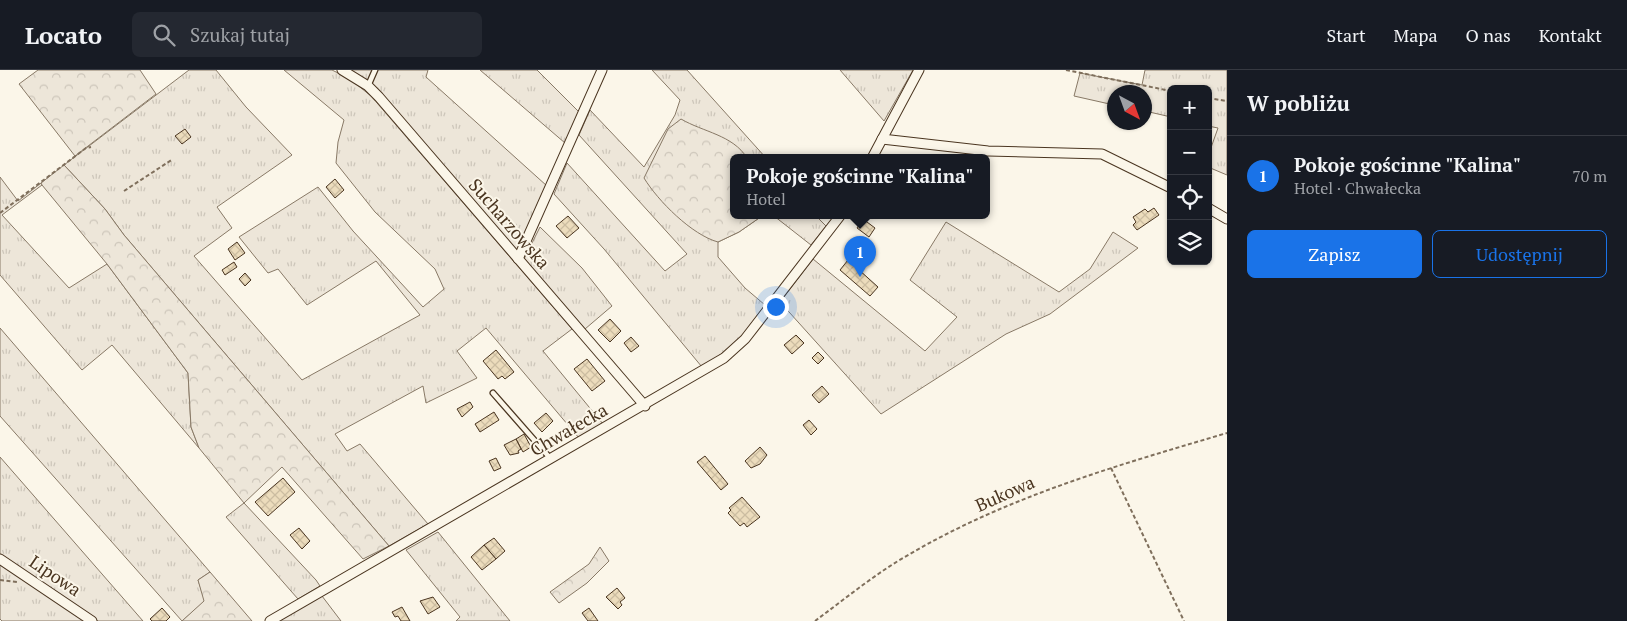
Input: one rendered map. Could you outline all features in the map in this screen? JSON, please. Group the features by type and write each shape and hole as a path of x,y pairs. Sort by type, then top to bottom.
{"street":[{"name":"Sucharzowska","path":"342,70 368,86 645,406"},
{"path":"518,259 602,70"},
{"path":"874,154 919,70"},
{"path":"882,139 988,151 1102,154 1167,186"},
{"path":"1212,210 1227,219"},
{"name":"Chwałecka","path":"270,621 645,406 724,358 745,339 838,219"},
{"name":"Lipowa","path":"0,559 92,621"}],"lane":[{"path":"368,86 374,70"},
{"path":"493,393 551,459"}],"path":[{"path":"1066,70 1167,90"},
{"path":"1212,99 1227,101"},
{"path":"0,213 86,148 91,147"},
{"path":"124,191 172,159"},
{"name":"Bukowa","path":"814,621 897,561 963,526 1028,496 1111,468 1227,433"},
{"path":"1111,468 1184,621"}],"green space":[{"path":"38,70 140,70 156,94 75,156 19,84"},
{"path":"189,70 216,70 246,107 292,155 217,207 232,228 194,256 302,380 420,315 376,261 307,305 278,269 268,273 239,237 318,187 353,231 423,307 444,289 435,269 375,212 336,163 338,142 344,120 284,70 332,70 350,79 371,96 572,329 543,351 603,424 579,438 486,328 457,351 477,378 426,403 423,386 335,434 347,451 360,444 428,524 389,546 124,235 105,209 64,165"},
{"path":"348,70 428,70 426,77 547,186 518,252 383,95 366,80"},
{"path":"480,70 537,70 581,114 565,143"},
{"path":"652,70 687,70 762,154 730,154 730,219 758,219 739,232 718,242 718,257 745,288 765,305 736,344 702,367 604,249 554,194 567,163 665,271 687,254 579,135 590,110 644,167 675,115 680,100"},
{"path":"840,70 913,70 884,121"},
{"path":"1145,70 1227,70 1227,175 1212,169 1212,145 1218,128 1212,127 1212,85 1167,85 1167,116 1152,113 1152,85 1142,85"},
{"path":"1080,73 1142,85 1107,85 1107,103 1074,96"},
{"path":"681,119 726,139 741,150 744,154 730,154 730,219 758,219 739,232 718,242 697,232 667,207 644,178 668,129"},
{"path":"64,165 105,209 124,235 389,546 363,559 282,467 244,503 199,448 191,427 188,373 107,264 42,185 41,183"},
{"path":"0,177 18,201 41,183 42,185 2,215 69,288 107,264 188,373 191,427 199,448 112,345 82,370 0,275"},
{"path":"778,219 819,219 826,226 811,245"},
{"path":"946,222 1059,292 1090,269 1113,232 1138,248 1050,314 1006,334 881,414 780,302 813,259 925,351 957,317 910,280"},
{"path":"540,227 582,268 612,306 585,329 524,259"},
{"path":"0,328 210,572 198,580 205,601 182,621 0,416"},
{"path":"0,457 143,621 98,621 0,554"},
{"path":"244,503 320,586 298,599 226,517"},
{"path":"438,532 510,621 456,621 460,617 406,550"},
{"path":"600,547 609,561 587,583 559,603 550,592 589,564"},
{"path":"0,564 85,621 2,621 0,619"},
{"path":"210,572 252,621 182,621 204,601 198,580"},
{"path":"322,596 341,621 278,621"}],"building":[{"path":"185,129 191,137 182,144 175,136"},
{"path":"335,179 344,190 335,198 326,187"},
{"path":"1154,208 1159,215 1137,230 1133,225 1136,222 1133,217 1145,209 1148,212"},
{"path":"568,216 579,228 567,238 556,226"},
{"path":"863,219 875,228 869,237 857,228"},
{"path":"237,242 245,253 235,260 228,249"},
{"path":"848,260 878,287 870,296 840,270"},
{"path":"234,262 237,267 225,275 222,270"},
{"path":"245,273 251,280 245,286 239,279"},
{"path":"610,319 621,331 610,342 598,330"},
{"path":"796,335 804,343 792,354 784,345"},
{"path":"631,337 639,346 631,352 624,343"},
{"path":"496,350 514,372 505,379 502,376 498,379 483,361"},
{"path":"818,352 824,358 818,364 812,358"},
{"path":"587,359 605,381 592,391 574,369"},
{"path":"822,386 829,394 819,403 812,395"},
{"path":"470,402 473,407 462,417 457,409"},
{"path":"494,412 499,420 480,432 475,424"},
{"path":"546,413 553,421 542,432 534,423"},
{"path":"809,420 817,429 811,435 803,425"},
{"path":"524,434 531,447 523,452 516,439"},
{"path":"516,439 521,449 518,451 519,453 510,455 504,445"},
{"path":"760,447 767,455 760,464 751,468 745,461"},
{"path":"705,456 728,484 721,490 697,462"},
{"path":"496,458 501,468 494,471 489,461"},
{"path":"283,478 295,492 268,516 255,502"},
{"path":"742,497 760,517 747,527 744,523 740,526 728,513 731,510 729,508"},
{"path":"299,528 310,541 302,549 290,535"},
{"path":"494,538 505,551 496,559 484,545"},
{"path":"484,545 496,559 482,570 471,557"},
{"path":"617,588 625,598 620,602 622,605 618,609 606,597"},
{"path":"433,597 440,607 428,614 420,601"},
{"path":"402,607 410,621 401,621 392,612"},
{"path":"162,608 170,617 166,621 152,621 150,619"},
{"path":"589,608 598,621 588,621 582,613"}],"place":[{"name":"Pokoje gościnne \"Kalina\"","path":"860,277"}]}
